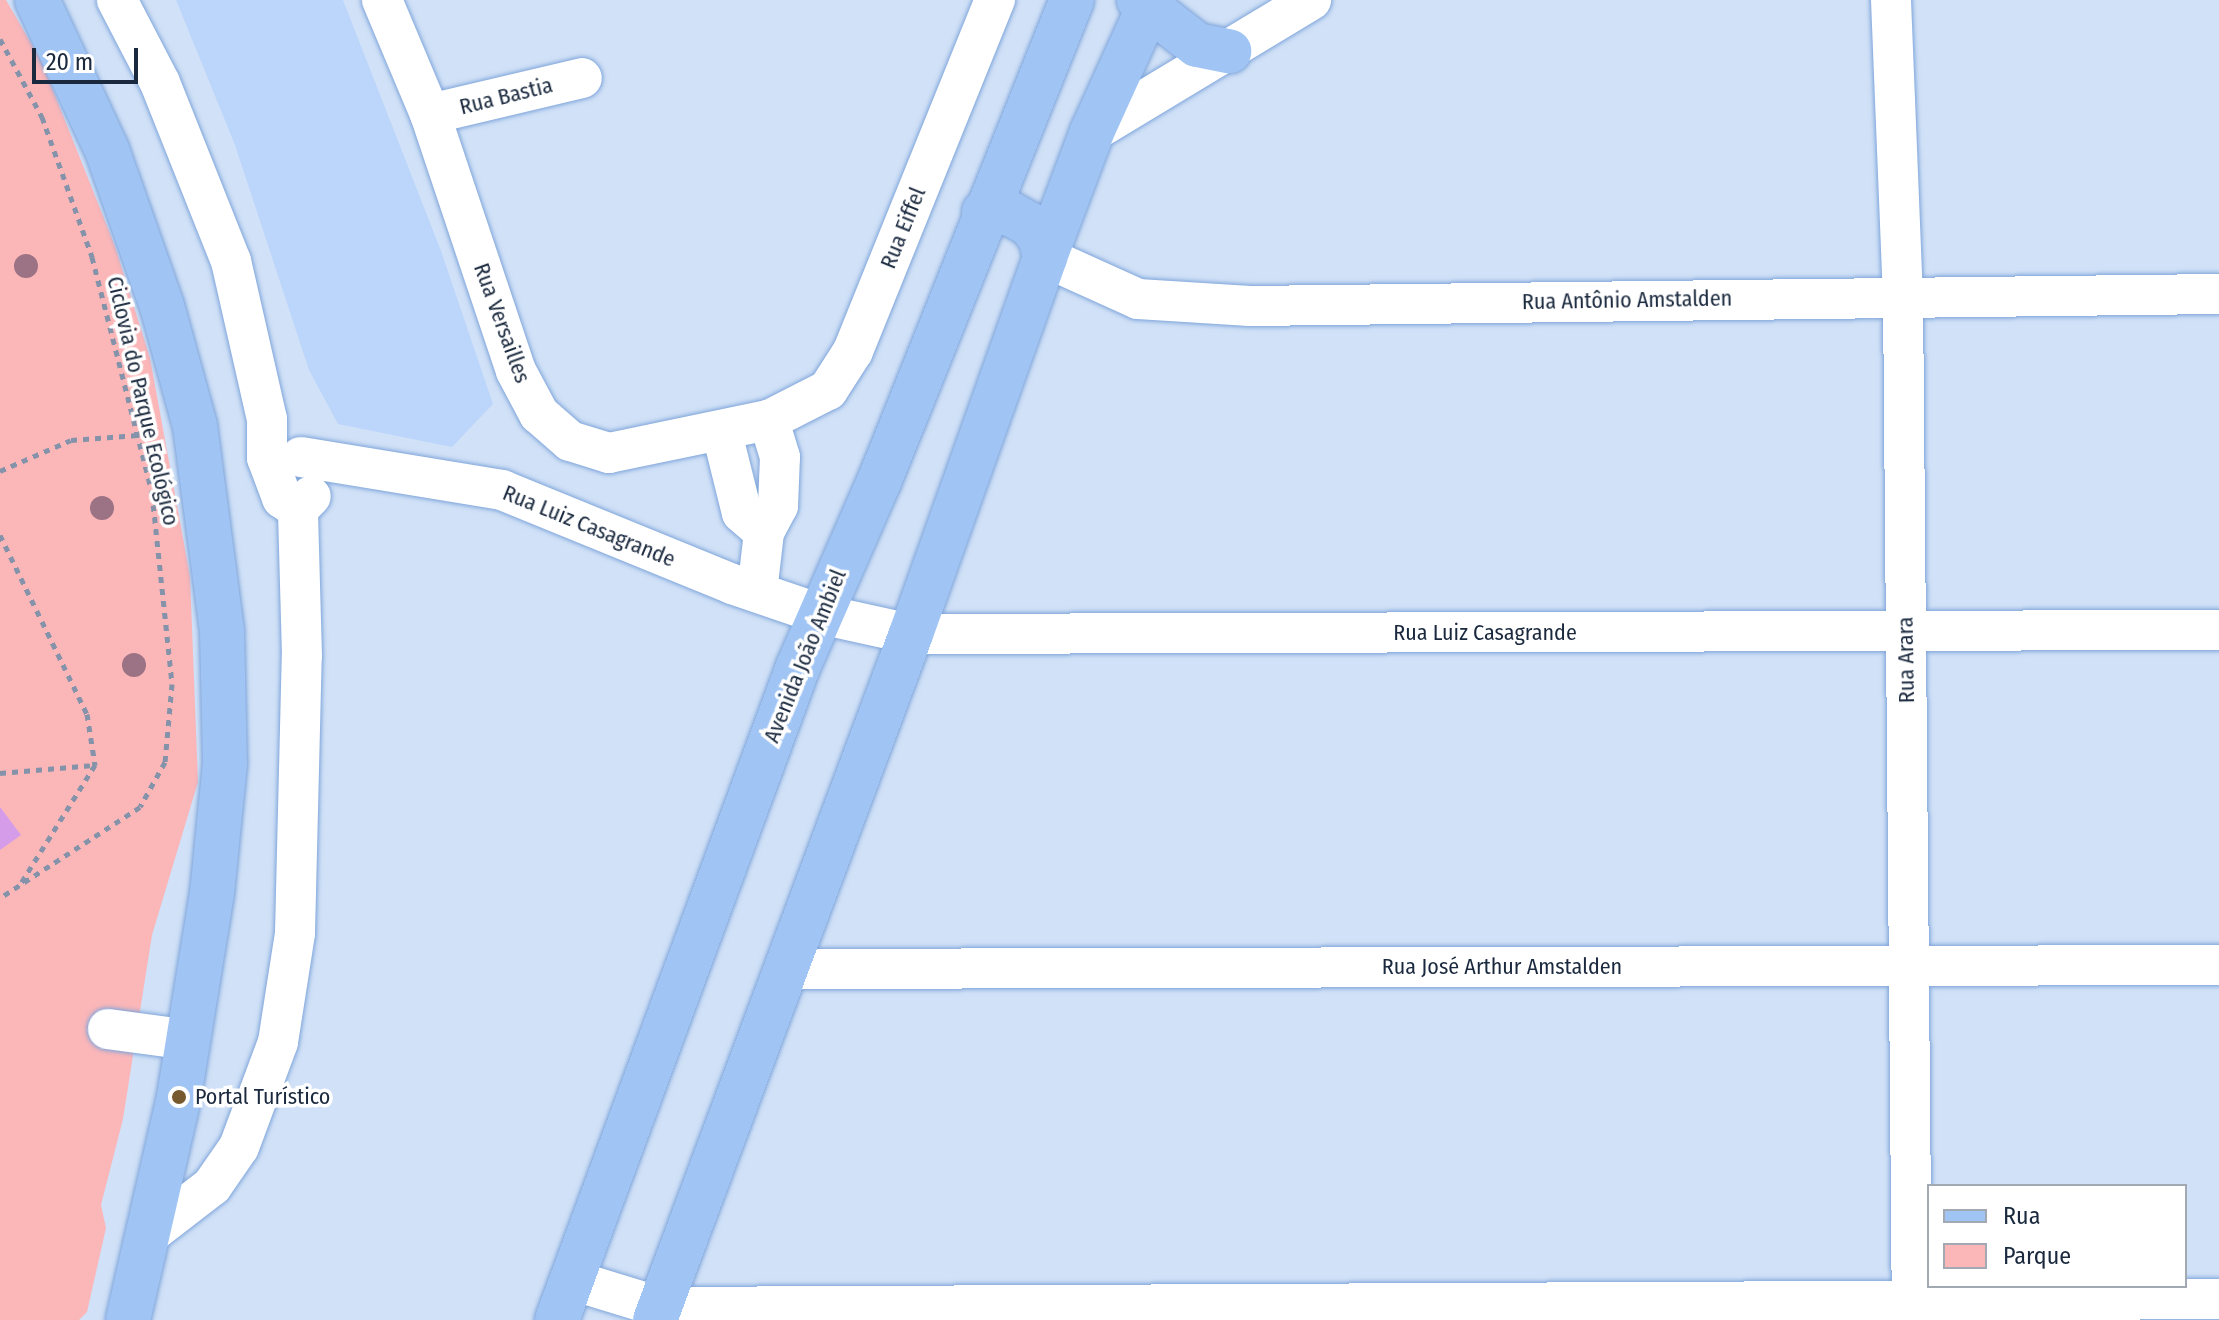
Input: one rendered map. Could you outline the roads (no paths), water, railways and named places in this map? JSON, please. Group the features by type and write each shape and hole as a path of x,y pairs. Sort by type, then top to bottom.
{"main road":[{"path":"37,0 107,150 137,235 191,411 204,482 222,632 225,763 189,1040 151,1233 132,1304 106,1320"},
{"name":"Avenida João Ambiel","path":"564,1300 820,614 1072,0"},
{"path":"658,1313 911,634 1045,257 1092,132 1146,3 1197,45 1229,51"},
{"path":"984,212 1011,214 1029,224 1040,237 1045,257"}],"street":[{"path":"117,0 160,83 231,261 267,419 267,458 282,498 305,502"},
{"name":"Rua Versailles","path":"382,0 430,114 516,371 539,414 570,441 609,453 722,433 769,420"},
{"name":"Rua Eiffel","path":"769,420 828,390 853,351 995,0"},
{"path":"1092,132 1311,0"},
{"name":"Rua Arara","path":"1891,0 1903,295 1912,1310"},
{"name":"Rua Bastia","path":"430,114 582,78"},
{"name":"Rua Antônio Amstalden","path":"1045,257 1138,299 1250,306 1903,295 2219,294"},
{"path":"151,1233 212,1186 239,1147 278,1042 295,933 305,502 301,457 267,419"},
{"path":"757,592 764,532 778,506 780,457 769,420"},
{"path":"722,433 742,513 764,532"},
{"name":"Rua Luiz Casagrande","path":"301,457 502,490 757,592 820,614 911,634 2219,630"},
{"name":"Rua Luiz Casagrande","path":"305,502 417,474"},
{"name":"Rua Luiz Casagrande","path":"757,592 802,587 848,551"},
{"name":"Rua José Arthur Amstalden","path":"785,969 2219,965"},
{"path":"108,1029 189,1040"},
{"path":"564,1300 658,1313 1912,1310 2219,1299"}],"place":[{"name":"Portal Turístico","path":"179,1097"}]}
